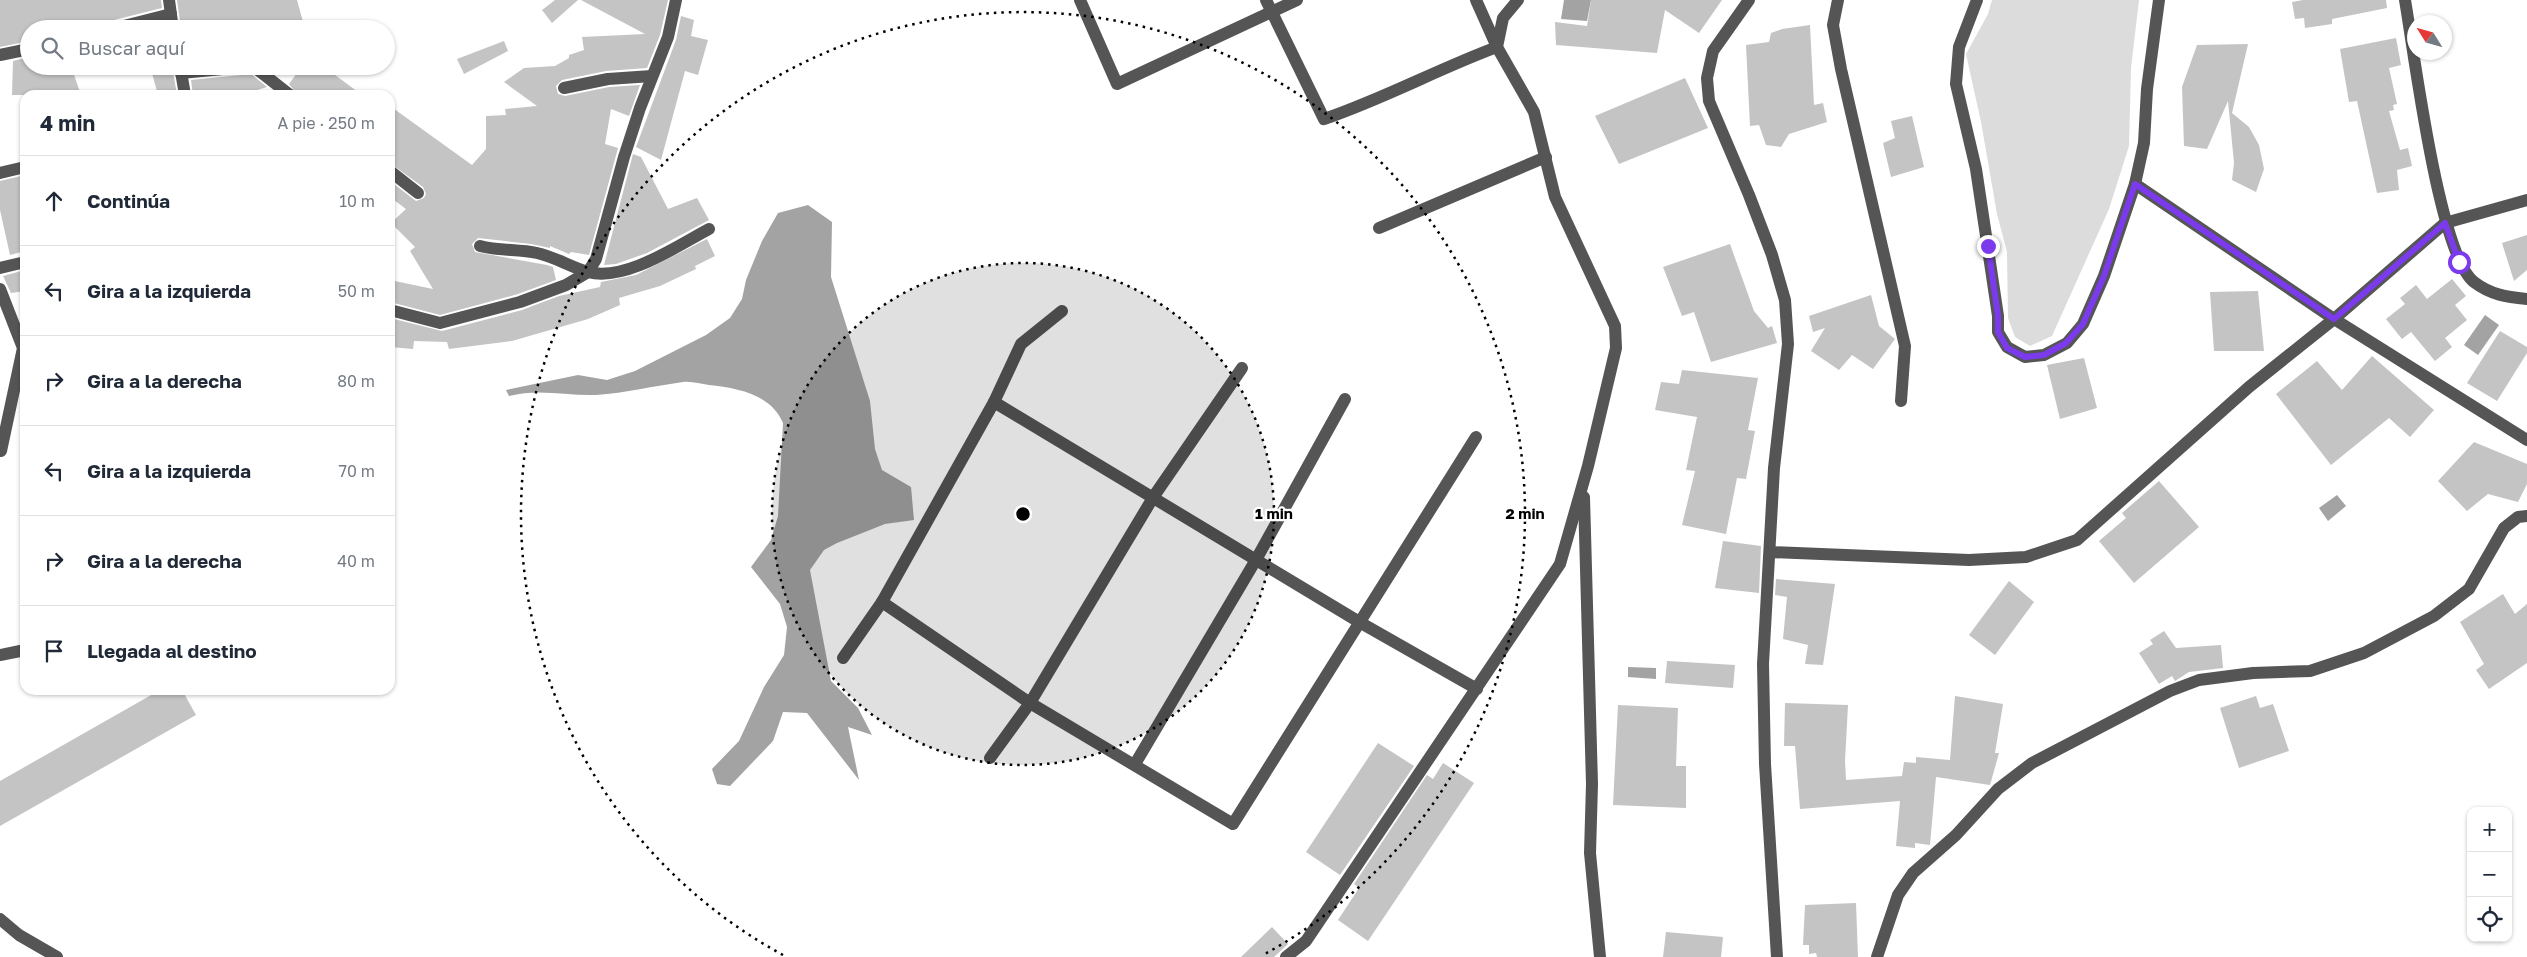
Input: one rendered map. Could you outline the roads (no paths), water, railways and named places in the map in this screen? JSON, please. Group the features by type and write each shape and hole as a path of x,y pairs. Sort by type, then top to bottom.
{"street":[{"path":"168,0 172,20"},
{"path":"395,311 440,322 520,302 566,285 588,272 596,259 624,157 652,76 668,37 676,0"},
{"path":"1080,0 1117,84 1268,6 1297,0"},
{"path":"1286,957 1306,941 1560,564 1584,484 1616,348 1615,326 1556,197 1534,112 1497,47 1476,0"},
{"path":"1497,47 1503,18 1518,0"},
{"path":"1750,0 1713,51 1707,78 1709,101 1772,255 1785,300 1788,344 1774,468 1763,664 1765,764 1777,957"},
{"path":"1838,0 1833,25 1838,52 1905,346 1901,401"},
{"path":"1977,0 1959,46 1956,84 1976,169 1998,316 1998,332 2007,348 2025,357 2044,355 2066,343 2083,324 2104,276 2135,184 2144,143 2147,89 2160,0"},
{"path":"2405,0 2445,223 2459,262 2473,282 2498,296 2527,300"},
{"path":"1268,6 1324,119 1365,106 1468,58 1497,47"},
{"path":"147,20 171,14"},
{"path":"0,55 20,51"},
{"path":"181,75 183,90"},
{"path":"264,75 284,90"},
{"path":"564,88 608,79 652,76"},
{"path":"1379,228 1546,157"},
{"path":"0,172 20,168"},
{"path":"395,175 418,193"},
{"path":"2135,184 2334,319 2527,440"},
{"path":"1770,552 1969,560 2026,557 2077,540 2249,387 2334,319 2445,223 2527,200"},
{"path":"480,246 500,251 536,252 588,272 605,274 641,265 709,229"},
{"path":"0,268 20,263"},
{"path":"0,289 20,338"},
{"path":"843,658 882,602 994,402 1021,344 1062,311"},
{"path":"2,451 20,367"},
{"path":"990,758 1030,703 1154,496 1242,368"},
{"path":"1135,764 1257,558 1345,399"},
{"path":"994,402 1154,496 1361,622 1477,689"},
{"path":"882,602 1030,703 1233,824 1476,437"},
{"path":"1584,484 1592,784 1590,853 1600,957"},
{"path":"1876,957 1898,895 1912,873 1956,835 1998,788 2032,763 2170,691 2199,680 2253,673 2310,671 2364,653 2434,616 2469,589 2504,528 2518,517 2527,516"},
{"path":"0,655 20,651"},
{"path":"0,919 19,935 57,957"}]}
